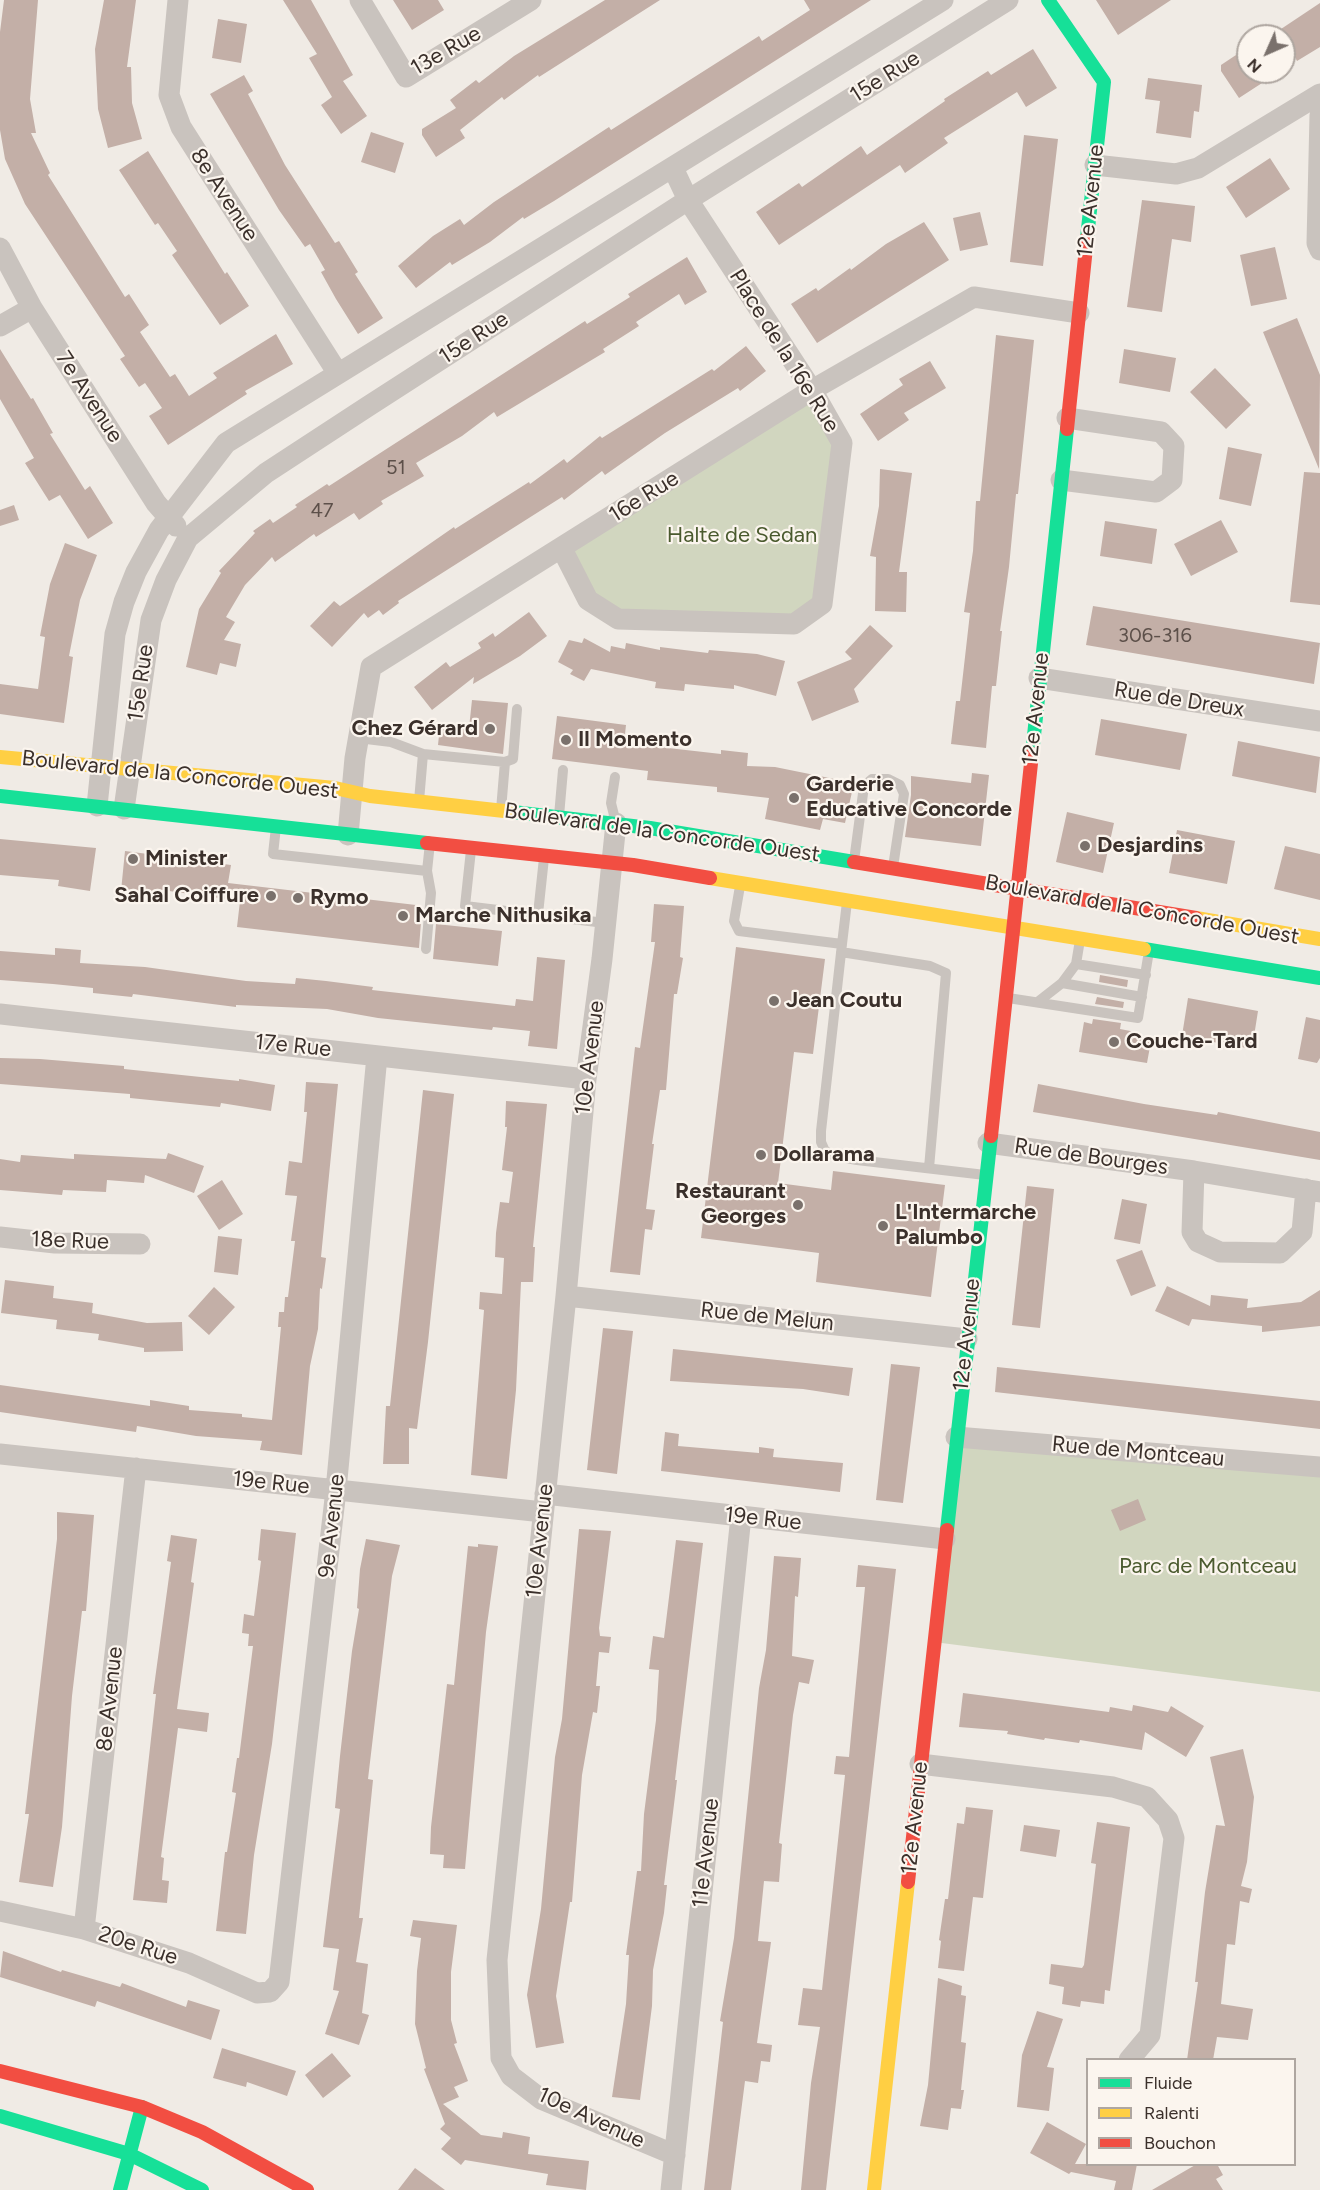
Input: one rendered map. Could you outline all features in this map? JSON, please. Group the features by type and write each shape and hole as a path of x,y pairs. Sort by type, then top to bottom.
{"street":[{"name":"8e Avenue","path":"178,0 169,95 181,127 337,372"},
{"name":"13e Rue","path":"360,0 406,77 531,0"},
{"name":"15e Rue","path":"96,807 118,621 136,572 168,517 226,443 337,372 674,168 943,0"},
{"name":"15e Rue","path":"124,809 151,620 166,580 188,538 266,473 688,200 1008,0"},
{"name":"12e Avenue","path":"874,2190 988,1143 1018,889 1104,82 1048,0"},
{"path":"1095,165 1176,174 1198,168 1320,94"},
{"path":"1320,115 1317,243 1320,250"},
{"name":"Place de la 16e Rue","path":"562,549 588,600 618,619 794,624 822,604 842,443 812,390 688,200 674,168"},
{"name":"7e Avenue","path":"0,248 32,308 168,517 188,538"},
{"name":"16e Rue","path":"348,835 358,738 371,667 812,390 975,297 1079,313"},
{"path":"0,326 32,308"},
{"path":"1060,480 1156,492 1172,480 1174,446 1161,432 1067,418"},
{"name":"Rue de Dreux","path":"1039,678 1320,721"},
{"name":"Boulevard de la Concorde Ouest","path":"0,757 129,768 616,823 1320,939"},
{"name":"Boulevard de la Concorde Ouest","path":"0,796 612,862 1320,978"},
{"name":"10e Avenue","path":"616,823 586,1079 566,1296 497,1960 501,2058 511,2076 541,2099 675,2156"},
{"name":"17e Rue","path":"0,1014 586,1079"},
{"name":"9e Avenue","path":"270,1992 279,1982 336,1490 377,1056"},
{"name":"Rue de Bourges","path":"988,1143 1194,1171 1313,1191 1302,1232 1280,1253 1220,1252 1198,1242 1192,1232 1194,1171"},
{"name":"18e Rue","path":"0,1237 55,1243 140,1244"},
{"name":"Rue de Melun","path":"566,1296 967,1339"},
{"name":"Rue de Montceau","path":"956,1437 1320,1467"},
{"name":"19e Rue","path":"0,1454 336,1490 741,1516 945,1539"},
{"name":"8e Avenue","path":"84,1929 136,1468"},
{"name":"11e Avenue","path":"671,2190 741,1516"},
{"path":"920,1764 1113,1787 1147,1797 1168,1820 1174,1838 1150,2035 1131,2058"},
{"name":"20e Rue","path":"0,1911 84,1929 189,1963 257,1993 270,1992"},
{"path":"0,2071 142,2107 307,2190"},
{"path":"120,2190 142,2107"},
{"path":"0,2116 129,2154 202,2190"}],"lane":[{"path":"358,738 391,742 423,754 505,762 513,759 517,709"},
{"path":"419,801 423,754"},
{"path":"501,810 505,762"},
{"path":"559,817 563,770"},
{"path":"615,777 611,803 616,823"},
{"path":"854,861 864,786 872,779 888,778 900,785 904,794 892,867"},
{"path":"276,827 273,854 427,871"},
{"path":"426,949 431,893 427,871 430,843"},
{"path":"471,847 465,906 605,923"},
{"path":"538,914 545,855"},
{"path":"740,882 734,921 739,931 930,966 946,973 929,1168"},
{"path":"847,899 821,1131 822,1147 829,1154 846,1158 985,1175"},
{"path":"1039,1001 1062,983 1076,964 1080,938"},
{"path":"1005,997 1138,1018 1150,950"},
{"path":"1076,964 1146,975"},
{"path":"1062,983 1142,997"}],"green space":[{"name":"Halte de Sedan","path":"812,390 842,443 822,604 794,624 618,619 588,600 562,549"},
{"name":"Parc de Montceau","path":"956,1437 1320,1467 1320,1692 934,1642"}],"building":[{"path":"4,0 38,0 30,99 36,133 31,133 50,173 48,175 125,297 129,294 149,325 140,332 170,377 175,374 189,396 217,378 213,373 276,334 293,364 245,391 247,394 168,445 149,416 162,408 145,383 139,387 120,359 125,356 25,204 5,159 0,130 0,32"},
{"path":"104,0 136,0 127,67 131,67 132,103 142,139 108,148 98,109 95,49"},
{"path":"283,0 311,0 353,75 343,81 367,116 341,134 321,105 332,97 309,58 317,54"},
{"path":"393,0 438,0 444,10 412,30"},
{"path":"605,0 660,0 539,77 538,75 504,100 502,97 460,130 465,138 436,157 422,135 422,129 456,108 450,100 476,80 479,83 514,56"},
{"path":"804,0 871,0 554,201 524,219 523,217 490,242 452,265 450,262 416,288 398,266 433,236 460,219 464,225 494,202 609,127 611,130 759,36 762,41 810,10"},
{"path":"1096,0 1171,0 1118,35"},
{"path":"1320,3 1320,47 1297,61 1296,24 1288,24"},
{"path":"218,19 247,24 241,63 212,58"},
{"path":"1033,49 1057,88 1026,107 1017,92 944,138 948,143 905,173 900,165 779,245 756,212 799,183 802,187 861,146 867,155 945,101 944,99 988,71 991,75"},
{"path":"1236,55 1236,84 1261,84 1239,98 1221,71 1221,65"},
{"path":"244,75 253,91 248,94 285,165 335,243 339,241 358,272 355,274 383,318 358,334 321,272 325,270 310,244 305,247 279,210 210,94"},
{"path":"1148,78 1202,85 1199,112 1194,111 1191,138 1156,133 1160,101 1145,99"},
{"path":"371,132 404,143 395,173 361,162"},
{"path":"1024,135 1058,139 1043,266 1010,262"},
{"path":"148,151 225,274 227,272 249,306 220,325 172,255 177,251 158,223 155,225 119,170"},
{"path":"1270,158 1290,189 1246,218 1226,187"},
{"path":"1142,200 1195,206 1191,242 1172,239 1162,312 1127,307"},
{"path":"980,212 988,245 960,251 953,218"},
{"path":"924,222 949,260 817,343 791,304 816,288 818,291 886,244"},
{"path":"1275,247 1287,299 1251,306 1240,255"},
{"path":"687,257 707,292 685,305 679,294 636,322 639,326 603,349 605,352 497,417 494,412 462,436 416,463 424,476 381,501 383,504 359,520 354,513 316,537 314,534 275,562 272,557 245,585 226,617 235,622 224,640 241,644 236,667 220,663 217,675 186,667 199,609 221,573 219,571 255,533 253,531 270,519 273,523 327,484 329,486 585,321 587,324 630,297 628,294"},
{"path":"1297,318 1320,375 1319,469 1263,332"},
{"path":"996,335 1034,340 1018,494 1016,494 1000,631 1002,631 996,686 992,686 986,748 951,744 956,701 960,701 970,613 964,612 973,551 976,501 980,501"},
{"path":"746,346 766,371 740,391 738,388 665,433 605,475 602,471 564,500 562,497 398,601 399,603 383,615 379,610 368,618 364,613 332,647 310,626 334,601 340,606 454,527 455,529 529,482 530,484 564,459 567,463 600,436 602,438 712,369 714,371"},
{"path":"0,349 31,399 33,398 53,433 50,434 85,490 90,486 113,523 88,539 60,495 49,501 25,463 34,458 0,399"},
{"path":"1124,349 1176,358 1170,392 1119,383"},
{"path":"930,361 946,388 904,413 909,420 878,441 860,414 903,385 899,379"},
{"path":"1215,368 1251,405 1226,429 1190,392"},
{"path":"1228,447 1262,454 1251,506 1219,499"},
{"path":"880,469 912,473 899,572 907,572 906,612 875,611 876,557 870,556 879,506"},
{"path":"1304,472 1320,473 1320,605 1290,602"},
{"path":"14,505 19,520 0,526 0,510"},
{"path":"1221,520 1238,552 1191,576 1174,544"},
{"path":"1105,521 1157,529 1152,564 1100,556"},
{"path":"65,543 97,555 80,600 69,656 73,657 64,723 0,714 0,684 38,689 45,637 40,636 50,584"},
{"path":"1093,606 1320,643 1314,684 1086,645"},
{"path":"529,612 547,636 520,656 473,684 474,677 432,710 414,687 446,662 450,667 481,648 478,643 493,633 495,637"},
{"path":"870,625 893,646 854,689 859,702 812,721 797,682 852,659 845,652"},
{"path":"584,638 610,652 611,646 625,649 626,643 660,650 660,647 708,653 709,650 757,654 785,661 776,696 734,685 734,689 685,684 684,691 655,688 656,682 591,669 584,681 570,674 573,670 558,662 569,640 582,643"},
{"path":"472,700 508,703 503,754 438,745 440,726 469,728"},
{"path":"557,716 626,725 624,743 721,754 721,750 748,753 747,766 775,767 854,783 845,823 823,819 820,830 765,819 769,798 717,792 717,787 647,780 648,771 552,759"},
{"path":"1101,719 1187,734 1180,770 1095,755"},
{"path":"1238,741 1320,757 1316,793 1232,776"},
{"path":"972,773 989,775 981,846 905,837 911,795 911,776 971,783"},
{"path":"1067,812 1114,823 1103,873 1056,862"},
{"path":"1177,830 1235,841 1227,884 1169,873"},
{"path":"0,839 96,848 90,891 58,886 59,880 0,875"},
{"path":"1285,846 1320,854 1320,900 1274,889"},
{"path":"125,851 231,865 228,883 416,905 414,922 421,922 419,948 237,927 240,901 155,889 154,894 121,891"},
{"path":"654,904 684,906 680,957 683,958 677,994 674,994 666,1090 660,1090 652,1144 654,1144 646,1209 655,1210 652,1230 645,1229 640,1275 610,1272 635,1047 640,1048 655,942 651,942"},
{"path":"436,924 502,931 498,966 433,959"},
{"path":"736,947 825,959 813,1054 794,1052 778,1183 831,1190 833,1171 945,1185 931,1297 816,1282 819,1253 701,1238"},
{"path":"55,948 81,950 80,963 145,967 246,981 295,984 296,978 373,987 372,990 515,1006 516,999 533,1001 537,957 565,960 557,1049 528,1046 530,1031 493,1027 492,1030 378,1018 327,1009 236,1005 236,1007 133,994 132,997 93,993 93,988 0,980 0,951 55,955"},
{"path":"1100,975 1128,980 1127,987 1099,982"},
{"path":"1097,997 1124,1002 1123,1008 1095,1004"},
{"path":"1188,998 1258,1011 1252,1049 1202,1040 1201,1045 1181,1042"},
{"path":"1306,1017 1320,1020 1320,1058 1317,1063 1298,1059"},
{"path":"1093,1019 1121,1023 1120,1029 1141,1033 1140,1039 1151,1041 1147,1063 1079,1052 1084,1022 1092,1024"},
{"path":"0,1058 124,1066 124,1069 239,1081 239,1079 275,1085 271,1111 221,1103 220,1107 130,1098 130,1094 0,1084"},
{"path":"306,1082 338,1084 321,1257 326,1258 322,1289 320,1288 318,1329 310,1366 302,1455 260,1450 262,1441 196,1436 137,1426 136,1432 0,1412 0,1385 150,1406 150,1400 189,1406 189,1410 242,1414 242,1417 272,1420 281,1327 278,1327 279,1312 284,1312 285,1297 288,1297 295,1241 291,1241 297,1196 285,1195 289,1161 302,1163 307,1112 304,1112"},
{"path":"1038,1084 1144,1104 1217,1115 1218,1112 1320,1132 1320,1160 1033,1112"},
{"path":"423,1090 454,1094 428,1342 417,1429 409,1428 409,1464 383,1464 386,1406 390,1406"},
{"path":"506,1101 547,1104 533,1247 535,1247 533,1282 521,1282 516,1390 507,1479 471,1475 484,1310 479,1309 480,1292 502,1294 504,1258 495,1257 496,1233 500,1202 509,1203 513,1172 502,1170 507,1127 505,1127"},
{"path":"168,1153 204,1166 194,1193 145,1175 144,1183 107,1180 106,1192 63,1190 62,1195 0,1190 0,1159 20,1162 21,1155 74,1159 74,1154 166,1159"},
{"path":"222,1180 243,1214 219,1230 197,1196"},
{"path":"1027,1186 1054,1189 1040,1328 1012,1325"},
{"path":"1122,1199 1147,1204 1140,1244 1114,1239"},
{"path":"218,1236 242,1239 238,1275 214,1272"},
{"path":"1142,1250 1156,1286 1131,1296 1116,1260"},
{"path":"5,1280 54,1286 53,1298 93,1303 92,1313 147,1323 182,1322 183,1351 144,1352 144,1348 98,1340 99,1334 56,1329 57,1320 1,1313"},
{"path":"1167,1286 1210,1306 1211,1295 1248,1299 1247,1308 1301,1302 1320,1290 1320,1326 1262,1332 1262,1326 1192,1319 1189,1326 1155,1311"},
{"path":"214,1287 235,1307 209,1335 188,1316"},
{"path":"603,1328 633,1331 617,1474 587,1470"},
{"path":"673,1349 853,1368 849,1396 803,1389 670,1381"},
{"path":"891,1364 920,1367 903,1503 876,1500"},
{"path":"997,1367 1320,1401 1320,1429 995,1392"},
{"path":"665,1432 679,1434 678,1446 759,1453 759,1447 774,1449 773,1457 843,1463 840,1492 661,1471"},
{"path":"1138,1499 1146,1520 1120,1531 1111,1510"},
{"path":"57,1512 94,1515 86,1611 82,1611 72,1696 62,1827 53,1887 19,1882 29,1814 25,1814 57,1539"},
{"path":"261,1529 296,1533 272,1744 254,1855 246,1934 216,1931 225,1852 227,1852 236,1793 232,1792 237,1758 239,1758 253,1646 248,1646 249,1634 242,1633 244,1614 254,1616 261,1561 258,1560"},
{"path":"579,1529 611,1531 599,1628 600,1636 611,1637 609,1653 599,1652 596,1686 600,1686 597,1713 593,1712 582,1775 572,1902 570,1902 556,1996 564,2043 536,2048 527,1995 541,1909 555,1757 562,1719"},
{"path":"171,1535 197,1539 191,1582 194,1583 177,1709 209,1713 207,1732 178,1728 161,1857 164,1858 162,1880 169,1881 167,1903 133,1900 156,1694 153,1694 171,1562 167,1561"},
{"path":"366,1539 400,1545 392,1576 368,1779 373,1780 359,1918 363,1918 356,1962 368,1964 362,2013 369,2015 359,2045 325,2034 339,1991 333,1990 339,1949 323,1947 340,1809 335,1808 340,1756 359,1609 357,1608 360,1569"},
{"path":"676,1540 703,1543 675,1780 677,1780 664,1885 667,1885 664,1913 653,1970 652,2006 640,2100 612,2097 626,2004 629,1955 626,1955 637,1871 641,1871 644,1814 656,1720 659,1670 649,1669 653,1636 664,1638"},
{"path":"478,1544 498,1546 486,1632 465,1869 443,1868 444,1855 430,1854 431,1827 447,1684 454,1685 468,1546 478,1547"},
{"path":"774,1556 801,1558 798,1597 795,1596 792,1656 814,1660 809,1684 799,1682 793,1715 779,1843 782,1844 779,1882 764,1881 758,1941 771,1942 757,2043 772,2045 770,2062 761,2061 758,2083 745,2081 731,2190 704,2190 723,2022 720,2021 734,1938 759,1688 766,1650"},
{"path":"858,1565 896,1569 826,2190 801,2190 811,2083 820,2027 798,2025 803,1988 822,1990 845,1775 834,1774 836,1756 849,1757 865,1587 856,1587"},
{"path":"963,1693 1109,1712 1110,1707 1132,1711 1133,1705 1168,1712 1171,1706 1204,1726 1186,1757 1145,1732 1142,1750 1080,1740 1079,1743 1045,1738 1044,1740 1007,1734 1008,1731 959,1727"},
{"path":"1243,1749 1254,1797 1247,1862 1241,1886 1252,1889 1249,1903 1240,1901 1235,1945 1227,1944 1221,2004 1253,2009 1248,2040 1217,2037 1213,2058 1187,2058 1198,1982 1195,1982 1205,1892 1216,1825 1225,1826 1210,1757"},
{"path":"966,1807 993,1810 983,1898 973,1897 964,1971 938,1968 941,1941 939,1940 945,1899 948,1899 957,1823 964,1824"},
{"path":"1097,1822 1130,1827 1110,1991 1105,1990 1104,2004 1081,2001 1080,2007 1062,2004 1064,1987 1049,1984 1051,1964 1082,1968 1084,1965 1096,1864 1091,1863"},
{"path":"1024,1825 1060,1830 1056,1857 1020,1851"},
{"path":"413,1920 457,1925 451,1972 451,2020 457,2043 454,2044 468,2081 454,2087 459,2097 443,2104 481,2135 502,2138 503,2132 530,2137 528,2154 589,2161 586,2190 546,2185 548,2174 465,2160 461,2165 441,2149 451,2138 440,2129 445,2124 424,2069 426,2068 415,2024 421,1938 410,1936"},
{"path":"3,1951 61,1972 62,1970 120,1987 122,1983 186,2007 188,2000 220,2010 211,2040 97,2001 95,2007 0,1977"},
{"path":"938,1978 962,1986 961,1995 966,1996 961,2042 966,2043 961,2090 964,2090 961,2109 951,2108 948,2130 920,2126 928,2085"},
{"path":"1037,2011 1063,2019 1047,2067 1054,2068 1049,2111 1017,2107 1022,2055"},
{"path":"222,2048 296,2071 287,2096 247,2082 246,2087 213,2078"},
{"path":"332,2053 351,2076 323,2098 305,2075"},
{"path":"1047,2122 1086,2144 1075,2164 1137,2166 1132,2190 1114,2190 1116,2181 1071,2172 1069,2174 1030,2153"},
{"path":"1194,2166 1218,2166 1223,2175 1216,2179 1223,2190 1152,2190"},
{"path":"415,2168 445,2190 398,2190"}],"traffic: fast":[{"path":"1048,0 1104,82 1087,238"},
{"path":"1032,754 1067,429"},
{"path":"0,796 427,843"},
{"path":"513,812 650,828 854,862"},
{"path":"1144,949 1320,978"},
{"path":"947,1530 991,1136"},
{"path":"120,2190 142,2107"},
{"path":"0,2116 129,2154 202,2190"}],"traffic: slow":[{"path":"0,757 335,788 370,796 513,812"},
{"path":"710,878 1144,949"},
{"path":"1196,918 1320,939"},
{"path":"874,2190 908,1882"}],"traffic: jam":[{"path":"1067,429 1087,238"},
{"path":"991,1136 1032,754"},
{"path":"427,843 633,865 710,878"},
{"path":"854,862 1196,918"},
{"path":"908,1882 947,1530"},
{"path":"0,2071 142,2107 202,2132 307,2190"}],"place":[{"name":"Chez Gérard","path":"490,729"},
{"name":"Il Momento","path":"566,740"},
{"name":"Garderie Educative Concorde","path":"794,798"},
{"name":"Desjardins","path":"1085,846"},
{"name":"Minister","path":"133,859"},
{"name":"Sahal Coiffure","path":"271,896"},
{"name":"Rymo","path":"298,898"},
{"name":"Marche Nithusika","path":"403,916"},
{"name":"Jean Coutu","path":"774,1001"},
{"name":"Couche-Tard","path":"1114,1042"},
{"name":"Dollarama","path":"761,1155"},
{"name":"Restaurant Georges","path":"798,1205"},
{"name":"L'Intermarche Palumbo","path":"883,1226"}]}
